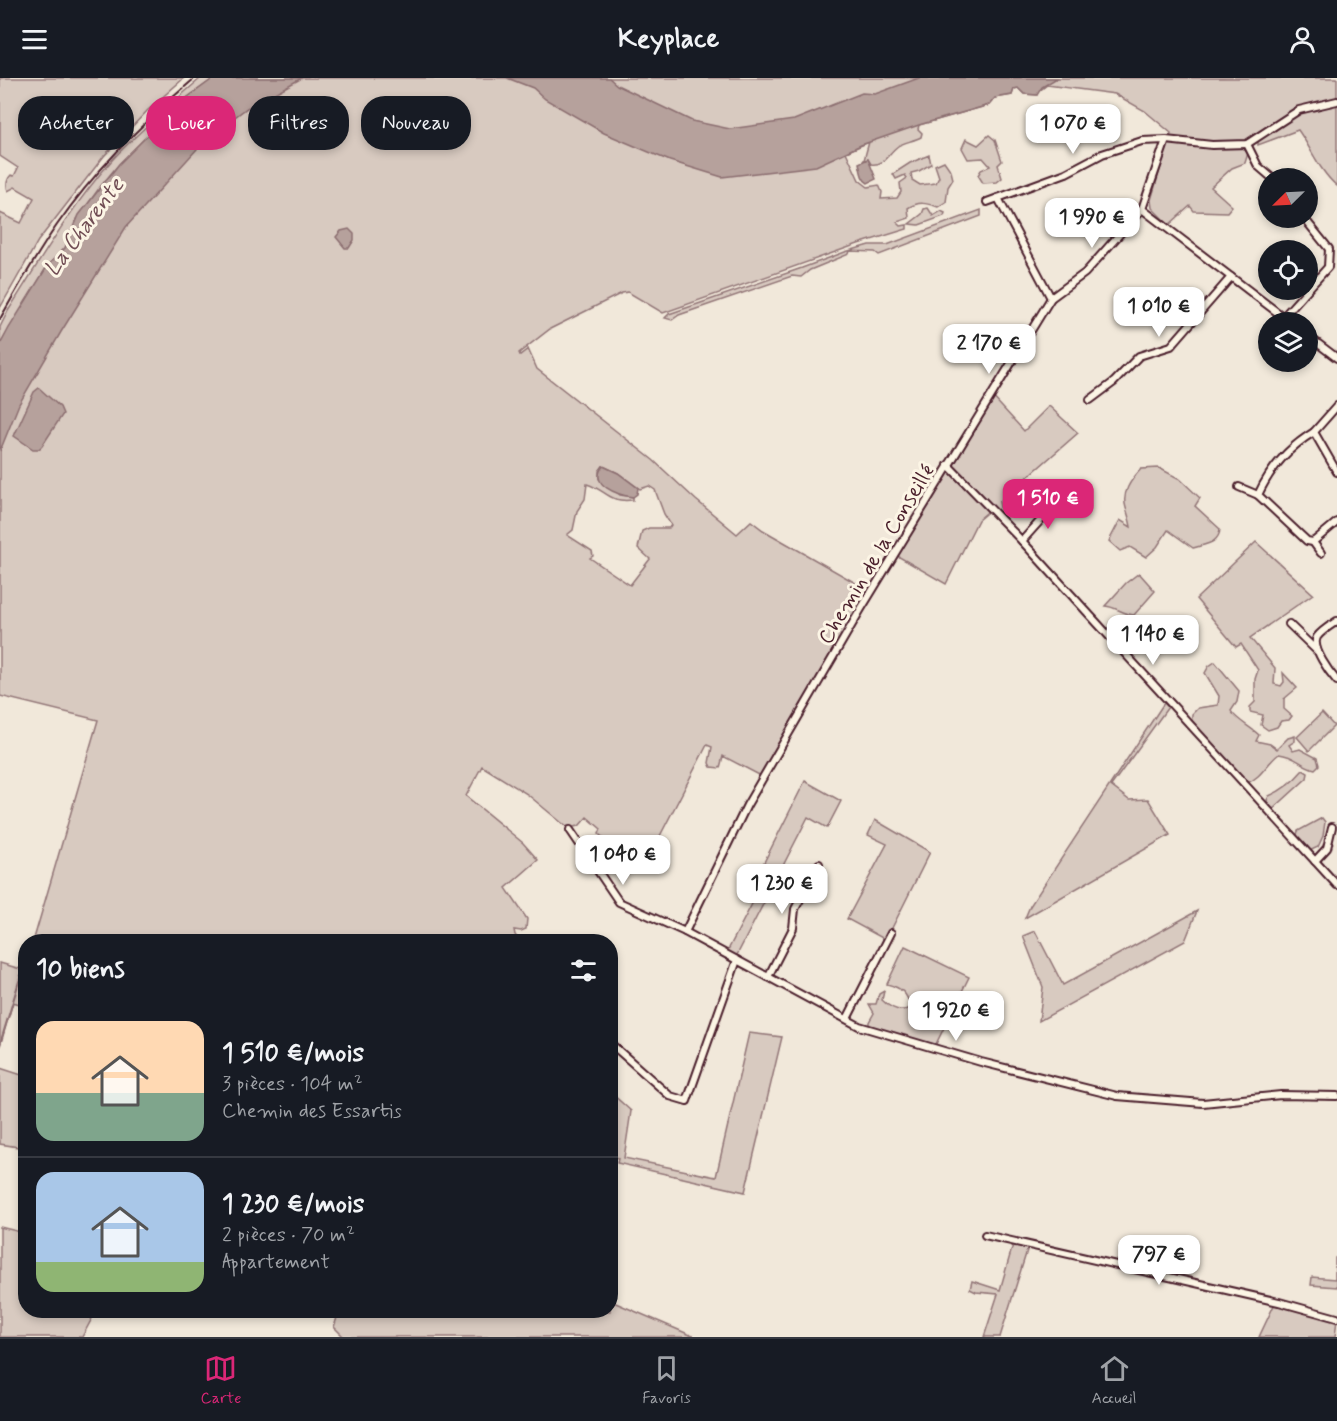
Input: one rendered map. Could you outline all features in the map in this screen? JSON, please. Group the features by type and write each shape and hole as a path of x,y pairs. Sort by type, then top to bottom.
{"street":[{"path":"987,202 1066,173 1102,154 1142,141 1166,140 1212,145 1247,144 1299,110 1337,100"},
{"path":"998,198 1051,298 1085,273 1142,209 1166,140"},
{"path":"1247,144 1260,168"},
{"path":"1142,209 1276,312"},
{"path":"1288,312 1328,267 1329,249 1312,228"},
{"path":"1090,400 1113,382 1139,356 1171,346 1231,277"},
{"name":"Chemin de la Conseillé","path":"685,932 747,805 861,609 1051,298"},
{"path":"1318,344 1337,358"},
{"path":"1258,495 1267,476 1298,442 1314,432 1337,406"},
{"path":"1314,432 1337,472"},
{"path":"948,465 1022,541 1337,885"},
{"path":"1239,487 1258,495 1307,541 1313,542 1321,553"},
{"path":"1022,541 1056,503"},
{"path":"1313,542 1337,522"},
{"path":"1318,652 1316,641 1318,636 1337,621"},
{"path":"1289,624 1318,652 1337,681"},
{"path":"1315,861 1327,848 1332,827"},
{"path":"570,830 619,902 685,932 859,1026 981,1062 1117,1096 1203,1103 1281,1095 1337,1096"},
{"path":"768,976 793,928 795,909 819,864"},
{"path":"847,1019 891,933"},
{"path":"618,1050 670,1096 687,1101 737,960"},
{"path":"985,1235 1279,1302 1337,1318"}],"shaded area":[{"path":"0,78 184,78 164,96 146,96 146,112 134,125 134,96 18,96 18,150 110,150 38,241 0,308 0,213 21,223 34,198 15,187 8,191 8,179 11,175 14,176 18,168 0,156"},
{"path":"201,78 214,78 189,96 180,96"},
{"path":"250,78 1337,78 1337,186 1321,167 1298,130 1258,145 1258,138 1247,144 1244,150 1248,153 1245,163 1232,168 1211,187 1232,206 1227,212 1194,211 1190,206 1169,225 1152,208 1151,200 1171,133 1145,111 1115,94 1047,85 1037,95 1024,94 1018,88 1014,89 1012,95 995,98 989,105 919,125 921,137 898,146 880,163 871,164 868,159 864,160 869,142 846,152 859,180 868,187 879,185 882,192 881,199 897,198 901,192 900,183 907,178 905,175 896,179 893,174 910,163 929,155 931,164 911,173 912,180 920,185 936,183 939,177 935,165 944,161 953,179 948,187 946,202 938,207 923,203 908,208 909,218 897,222 901,226 907,225 907,229 663,313 628,292 622,293 550,329 519,353 520,355 528,349 537,369 653,460 737,534 751,521 868,590 763,777 723,756 720,768 711,767 709,763 712,747 707,745 647,861 623,857 599,834 601,829 587,817 579,826 568,828 527,794 482,766 466,796 523,843 538,860 506,888 527,919 526,929 514,930 515,934 35,934 98,720 0,696 0,391 78,248 177,150 236,150 236,96 232,96","holes":["603,466 618,473 640,489 649,486 655,490 671,525 669,528 649,528 642,531 638,548 650,559 630,585 590,558 593,556 592,551 567,535 573,530 577,511 585,499 587,484 618,500 633,500 633,497 620,495 599,479 599,471"]},
{"path":"146,126 146,137 134,149 134,138"},
{"path":"989,135 995,140 1002,161 998,165 1002,178 997,182 983,183 978,175 981,170 990,166 983,158 968,159 962,148 966,139 978,145"},
{"path":"121,150 133,150 100,187 75,222 65,248 48,265 0,345 0,327 8,311 57,233"},
{"path":"928,208 933,216 941,211 945,213 944,216 919,225 909,224 922,214 924,209"},
{"path":"981,210 981,216 879,255 875,252 850,251 849,254 810,270 801,277 792,276 679,315 672,320 665,318 669,314 845,252 869,245 887,245"},
{"path":"991,395 1024,431 1049,406 1078,433 999,502 1001,512 998,516 991,509 978,520 946,584 894,554"},
{"path":"1159,468 1180,479 1200,498 1195,506 1220,529 1219,534 1211,543 1193,548 1168,530 1157,547 1146,557 1130,547 1120,551 1109,541 1120,520 1131,527 1125,502 1128,487 1141,469"},
{"path":"1256,542 1313,594 1250,638 1275,668 1274,684 1281,686 1284,682 1283,673 1297,688 1284,699 1284,709 1292,716 1289,720 1281,721 1277,727 1268,730 1261,725 1263,715 1250,712 1250,707 1255,702 1255,679 1258,670 1241,644 1236,647 1196,599"},
{"path":"1139,573 1155,591 1134,615 1105,606 1126,583"},
{"path":"1215,662 1239,691 1237,702 1231,711 1259,735 1256,741 1270,744 1277,749 1288,738 1295,736 1295,741 1289,745 1293,751 1300,749 1317,758 1319,765 1315,769 1279,754 1256,778 1247,783 1215,752 1206,748 1191,730 1192,714 1198,708 1218,705 1219,696 1205,673"},
{"path":"1164,703 1168,707 1111,786 1129,800 1148,799 1170,835 1025,918 1030,906"},
{"path":"1322,713 1334,726 1309,751 1297,737"},
{"path":"1303,770 1308,773 1307,778 1272,810 1267,800 1269,796 1288,785"},
{"path":"805,781 841,801 827,828 808,817 736,957 727,952 755,898 748,894"},
{"path":"1322,818 1325,822 1323,836 1318,847 1307,852 1296,838 1298,831"},
{"path":"875,820 930,852 886,940 847,919 887,844 868,835"},
{"path":"1197,911 1185,941 1039,1021 1043,987 1023,936 1035,931 1063,985"},
{"path":"905,946 969,977 934,1048 869,1029 869,1022 874,1013 869,1004 876,1004 879,994 884,991 882,1000 888,1005 899,1010 911,1008 903,992 887,984"},
{"path":"0,963 18,968 18,1004 13,1002 0,1046"},
{"path":"749,1033 782,1037 745,1192 618,1163 618,1099 631,1111 624,1158 716,1177"},
{"path":"0,1068 18,1074 18,1147 0,1144"},
{"path":"0,1227 18,1231 18,1318 92,1318 82,1337 0,1337"},
{"path":"1014,1241 1029,1244 1000,1337 984,1337 998,1294 976,1292 970,1289 972,1281 1000,1290"},
{"path":"1337,1257 1337,1287 1311,1285 1312,1277 1335,1279 1335,1258"},
{"path":"1276,1301 1337,1319 1335,1337 1259,1337"},
{"path":"618,1304 695,1337 344,1337 334,1327 337,1318 618,1318"}],"water":[{"path":"214,78 302,78 269,96 248,96 248,107 236,116 236,96 189,96"},
{"path":"507,78 609,78 617,85 692,121 730,129 794,120 862,93 875,94 919,78 1057,78 1042,87 1037,95 1024,94 1018,88 1014,89 1012,95 995,98 989,105 861,145 816,166 722,177 670,161 604,133 545,99 533,88"},
{"name":"La Charente","path":"146,137 146,150 196,150 126,227 19,404 0,451 0,345 48,265 65,248 79,215 119,164"},
{"path":"868,159 876,179 868,183 863,177 859,163"},
{"path":"349,229 354,234 354,240 349,248 345,248 336,237 341,231"},
{"path":"39,388 60,407 63,414 42,446 39,449 33,449 14,436 34,392"},
{"path":"603,466 618,473 638,488 637,494 633,497 627,496 602,484 599,473"}],"waterway":[{"path":"0,1044 18,985"}],"railway":[{"path":"0,319 27,271 72,204 104,165 139,129 195,78"}]}
